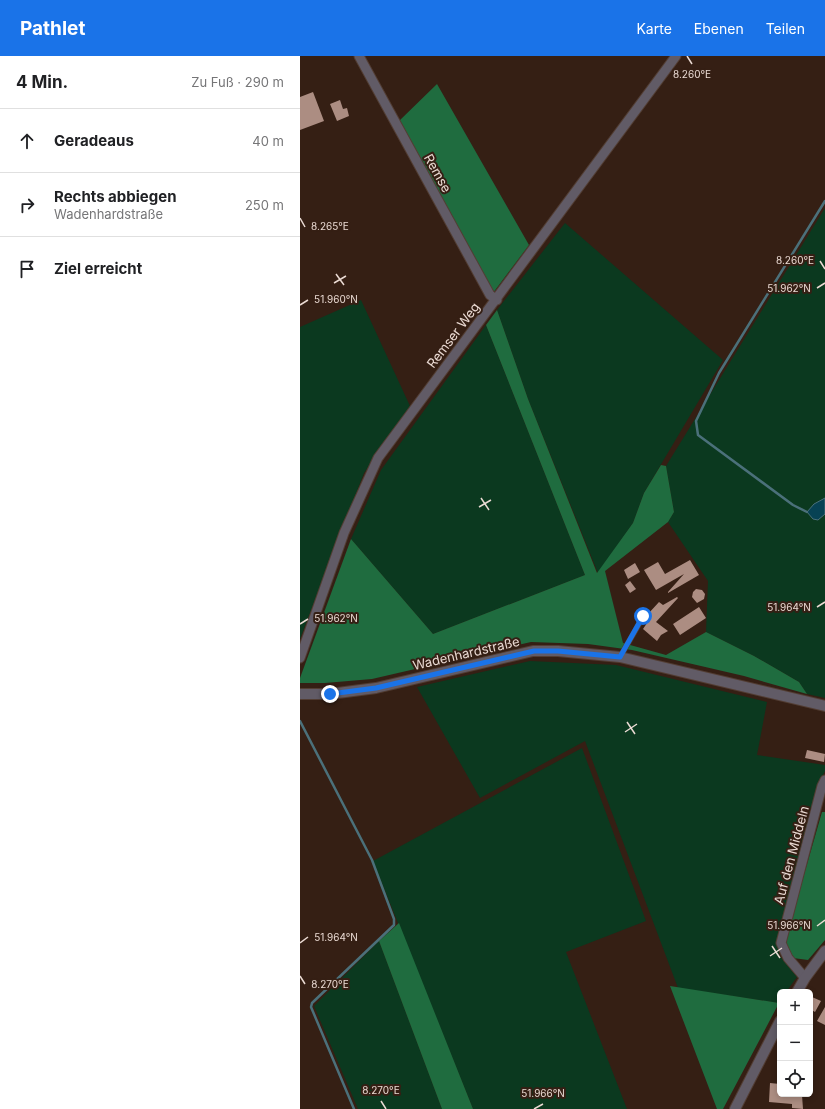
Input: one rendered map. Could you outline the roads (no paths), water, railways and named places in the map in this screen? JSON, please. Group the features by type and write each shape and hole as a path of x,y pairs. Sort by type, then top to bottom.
{"street":[{"name":"Remse","path":"359,56 490,295 497,300"},
{"name":"Remser Weg","path":"300,658 344,534 378,458 451,358 497,300 676,56"},
{"name":"Wadenhardstraße","path":"300,694 330,694 376,688 534,651 558,651 620,657 825,706"},
{"name":"Auf den Middeln","path":"805,978 788,958 781,943 822,786 825,780"},
{"path":"799,989 805,978 825,952"},
{"path":"735,1109 778,1025"}],"lane":[{"path":"620,657 643,616"}],"water":[{"path":"825,498 825,514 818,520 813,519 807,512 814,504"}],"waterway":[{"path":"807,512 793,505 698,435 696,421 719,373 825,201"},
{"path":"300,721 372,860 394,919 394,925 312,1003 311,1007 354,1109"}]}
